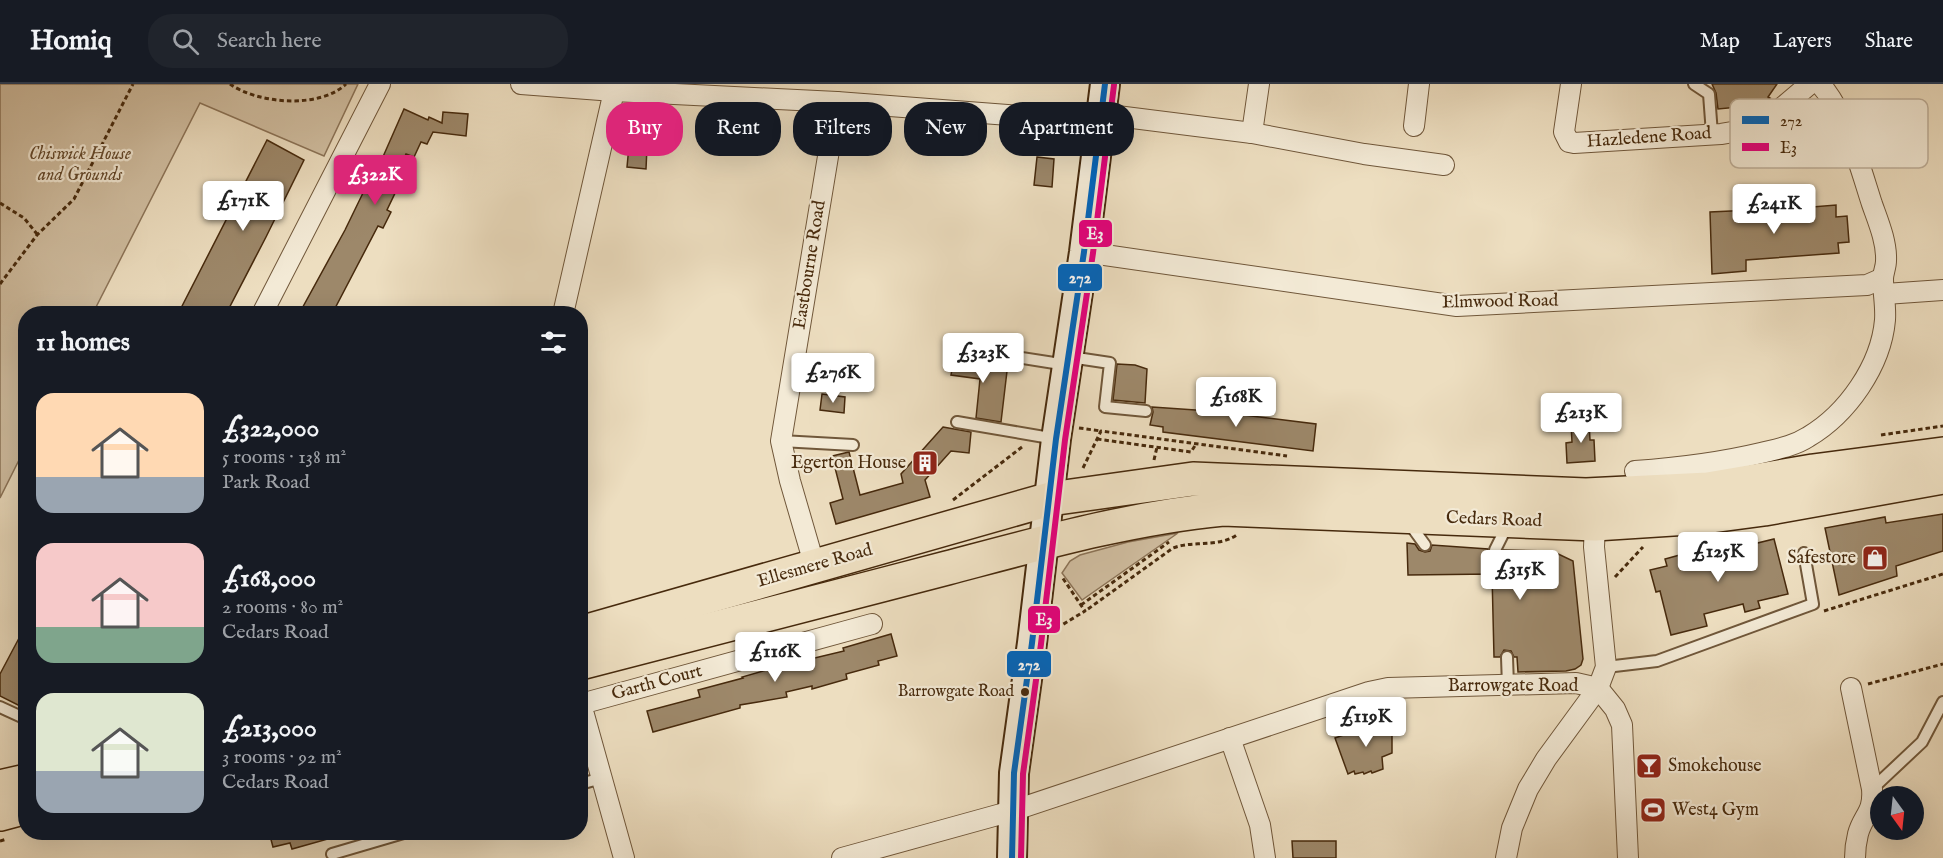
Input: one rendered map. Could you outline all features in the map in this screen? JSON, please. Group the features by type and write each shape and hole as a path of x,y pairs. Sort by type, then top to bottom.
{"highway":[{"name":"Cedars Road","path":"1050,499 1194,479 1586,495 1697,490 1943,454"},
{"name":"Cedars Road","path":"1044,542 1153,518 1223,509 1594,524 1704,517 1764,509 1943,477"},
{"name":"Ellesmere Road","path":"588,631 1050,499"},
{"name":"Ellesmere Road","path":"588,661 1044,542"},
{"path":"0,787 18,782"},
{"path":"0,814 18,809"}],"street":[{"path":"266,306 380,84"},
{"path":"521,84 614,91 746,91 837,102"},
{"path":"1103,102 1105,84"},
{"path":"1252,133 1258,84"},
{"path":"1414,126 1419,84"},
{"name":"Hazledene Road","path":"1571,84 1564,132 1569,142 1712,134 1730,131"},
{"name":"Hazledene Road","path":"1792,99 1810,84"},
{"path":"1820,84 1830,99"},
{"path":"565,306 614,91"},
{"path":"892,105 999,112"},
{"path":"1134,121 1252,133 1364,154 1444,165"},
{"name":"Eastbourne Road","path":"815,567 790,481 782,441 828,156"},
{"path":"1012,858 1014,773 1050,499 1047,437 1068,361 1096,156"},
{"path":"1635,471 1721,463 1788,446 1807,438 1832,421 1865,378 1878,351 1884,322 1886,260 1881,232 1859,168"},
{"name":"Elmwood Road","path":"1084,252 1457,306 1867,285 1943,290"},
{"path":"1506,858 1512,828 1528,789 1546,759 1598,688 1606,667 1594,547 1594,524"},
{"name":"Garth Court","path":"588,702 872,624"},
{"name":"Barrowgate Road","path":"842,858 1012,811 1369,692 1388,688 1576,683 1598,688"},
{"path":"1598,688 1615,709 1622,725 1628,858"},
{"path":"1851,688 1871,786"},
{"path":"588,731 624,858"},
{"path":"1230,738 1260,825 1265,858"},
{"path":"1855,858 1858,832 1870,811"}],"lane":[{"path":"1694,84 1710,94 1712,134"},
{"path":"997,354 1110,363 1105,407 1146,411"},
{"path":"957,422 1047,437"},
{"path":"782,441 853,445"},
{"path":"1404,516 1425,545"},
{"path":"1495,550 1510,520"},
{"path":"1606,667 1657,661 1813,604 1804,553"},
{"path":"1507,657 1508,686"},
{"path":"1875,786 1922,742 1943,702"},
{"path":"0,707 18,715"},
{"path":"588,782 602,778"},
{"path":"332,854 380,840"}],"path":[{"path":"0,284 37,235 74,199 133,84"},
{"path":"230,84 238,90 256,96 299,101 332,93 346,84"},
{"path":"0,203 24,218 37,235"},
{"path":"1083,468 1101,431 1294,457"},
{"path":"953,500 1047,437"},
{"path":"1097,439 1191,452 1196,444"},
{"path":"1154,463 1157,447"},
{"path":"1032,643 1086,610 1173,548 1229,541 1241,532 1229,533"},
{"path":"1081,605 1173,540"},
{"path":"1615,582 1616,575 1647,543"},
{"path":"1061,575 1086,610"},
{"path":"1851,688 1943,664"}],"green space":[{"name":"Chiswick House and Grounds","path":"0,84 358,84 324,156 200,103 97,306 18,306 18,462 0,498"},
{"path":"1178,533 1082,600 1062,573 1070,561 1080,555 1128,542"}],"building":[{"path":"1712,84 1777,84 1768,99 1730,99 1730,108 1718,109"},
{"path":"404,109 428,120 429,117 442,123 443,112 468,114 466,136 433,132 427,144 421,142 414,157 406,154 391,186 397,189 387,210 391,212 383,228 378,226 336,306 303,306 345,230 380,158 382,159"},
{"path":"267,140 304,160 230,306 182,306"},
{"path":"628,156 647,156 646,169 627,167"},
{"path":"1037,157 1054,159 1052,187 1034,185"},
{"path":"1836,205 1836,217 1847,216 1849,242 1838,243 1839,253 1746,260 1746,271 1712,274 1710,212 1752,210 1752,212"},
{"path":"955,352 981,355 981,363 996,364 995,369 1007,371 1001,422 976,418 980,379 951,375"},
{"path":"1117,364 1135,365 1147,369 1145,403 1113,400"},
{"path":"822,394 845,397 844,413 820,410"},
{"path":"1152,407 1210,411 1316,424 1313,451 1163,432 1163,427 1150,425"},
{"path":"1589,422 1590,440 1594,440 1595,461 1567,463 1566,443 1572,442 1571,423"},
{"path":"943,427 971,432 969,453 951,451 925,480 930,497 836,524 830,503 843,499 832,456 849,452 860,495 903,483 901,474"},
{"name":"Safestore","path":"1943,514 1943,551 1896,566 1897,576 1839,595 1825,528 1885,517 1886,523"},
{"path":"1774,539 1788,594 1758,601 1760,608 1745,612 1743,604 1704,614 1707,626 1671,635 1660,591 1656,592 1650,570 1667,566 1665,559 1687,553 1688,560"},
{"path":"1407,543 1415,544 1419,550 1425,552 1430,551 1432,545 1488,549 1489,555 1495,557 1500,556 1503,550 1552,551 1573,561 1583,659 1581,665 1566,671 1518,672 1517,657 1514,657 1511,651 1504,650 1500,657 1494,657 1492,574 1408,575"},
{"path":"891,634 897,656 878,661 879,665 846,674 847,679 812,689 812,686 786,692 787,697 740,705 740,708 653,732 647,711 700,697 698,690 777,667 844,651 843,648"},
{"path":"18,640 18,705 0,696 0,674"},
{"path":"1392,718 1392,753 1382,757 1383,769 1372,773 1371,771 1355,774 1354,771 1348,774 1335,738"},
{"path":"271,840 324,840 292,849 290,843 273,847"},
{"path":"1292,841 1336,841 1336,858 1293,858"}],"transit line":[{"name":"272","path":"1012,858 1014,773 1056,439 1084,252 1105,84"},
{"name":"E3","path":"1021,858 1023,774 1065,440 1093,253 1114,85"}],"place":[{"name":"Egerton House","path":"925,463"},
{"name":"Safestore","path":"1875,558"},
{"name":"Barrowgate Road","path":"1025,692"},
{"name":"Smokehouse","path":"1649,766"},
{"name":"West4 Gym","path":"1653,810"}]}
